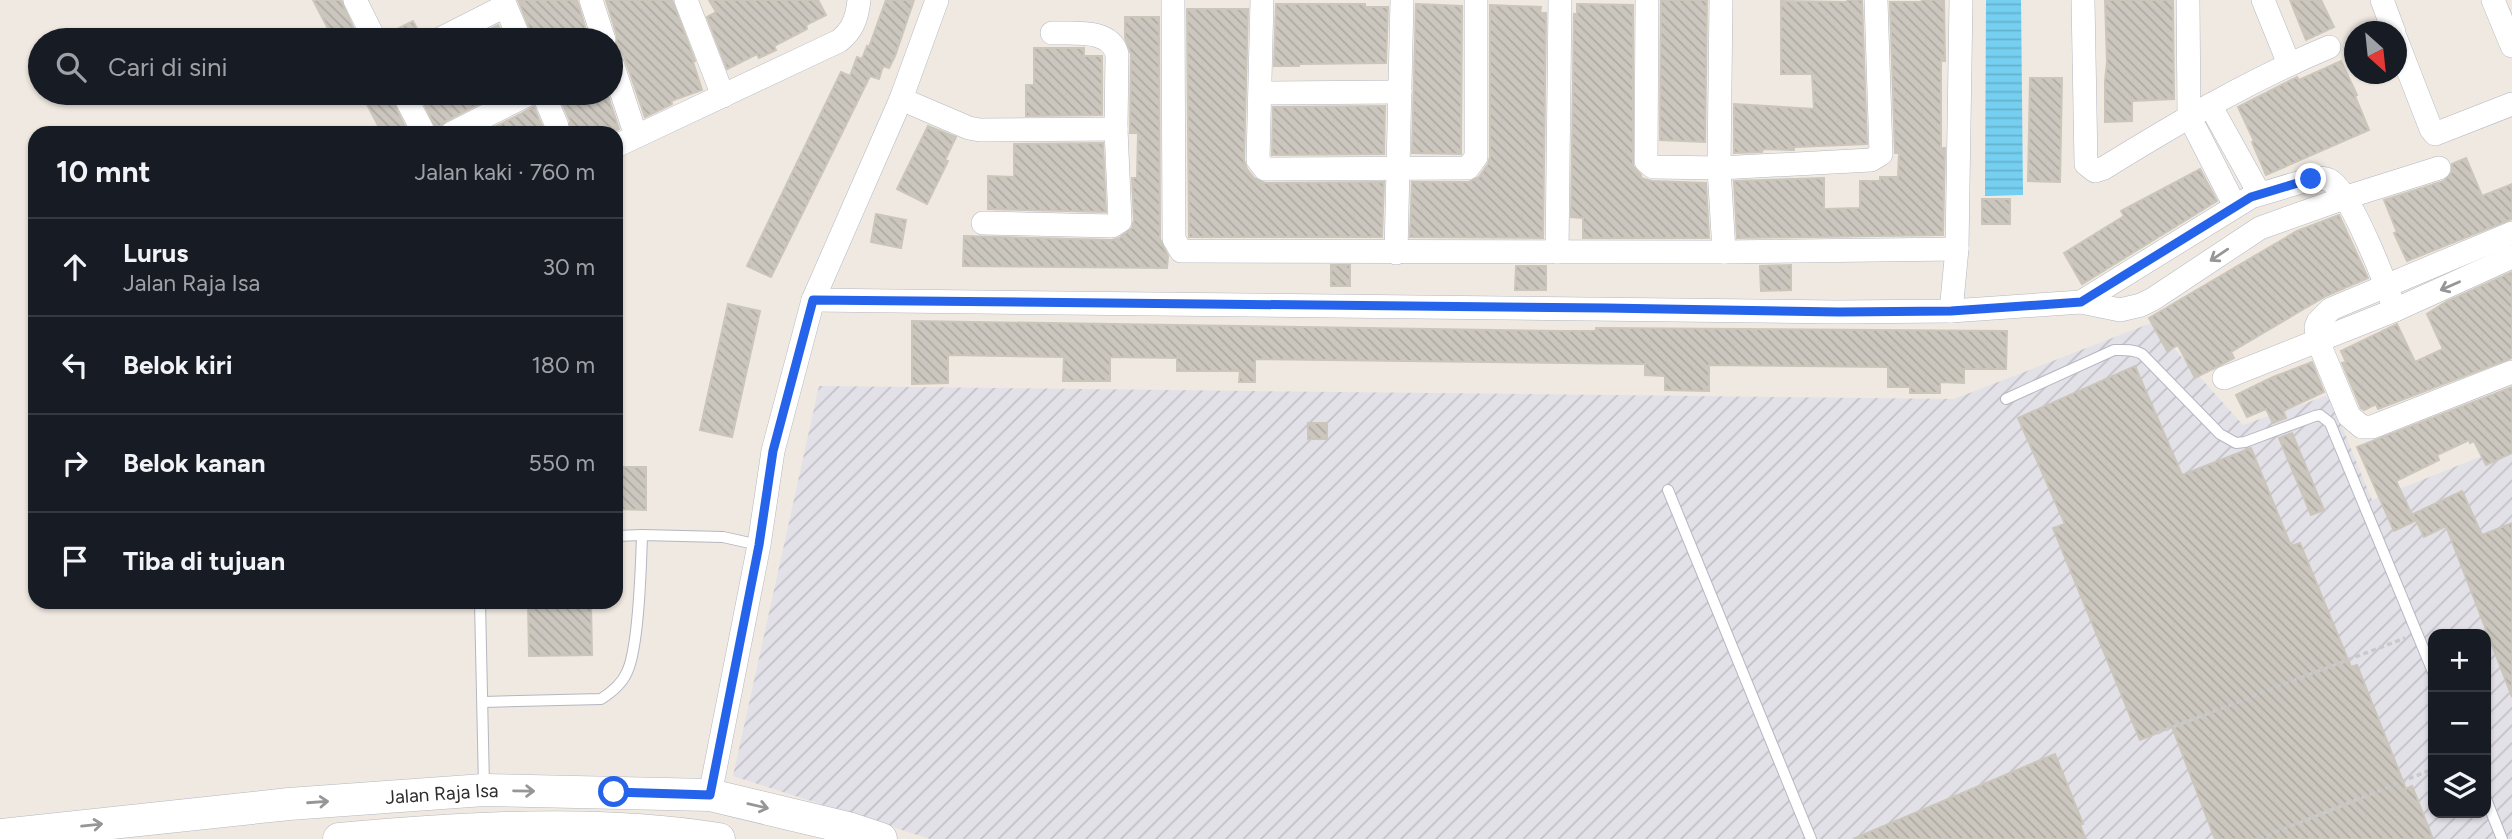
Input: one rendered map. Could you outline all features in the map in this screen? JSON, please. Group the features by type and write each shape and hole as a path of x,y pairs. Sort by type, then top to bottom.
{"main road":[{"name":"Jalan Raja Isa","path":"0,835 289,804 484,790 710,795 789,813 881,839"},
{"path":"568,832 569,791"},
{"name":"Jalan Raja Isa","path":"339,839 447,830 680,833 719,839"}],"street":[{"path":"355,0 369,28"},
{"path":"591,0 600,28"},
{"path":"619,105 626,141 839,41 852,28 859,0"},
{"path":"710,795 759,545 773,451 813,300 901,99 937,0"},
{"path":"1173,0 1174,239 1177,247 1187,253 1957,250"},
{"path":"1262,0 1258,160 1265,169 1399,170 1468,169 1474,163 1476,0"},
{"path":"1396,253 1402,0"},
{"path":"1557,252 1560,0"},
{"path":"1647,0 1646,161 1653,167 1718,168 1871,160 1881,154 1876,0"},
{"path":"1721,0 1718,168 1724,252"},
{"path":"1951,311 1957,250 1961,0"},
{"path":"2083,0 2085,152 2086,164 2089,169 2095,171 2189,116 2289,64 2329,47"},
{"path":"2188,0 2189,116 2246,200"},
{"path":"2263,0 2289,64"},
{"path":"2493,0 2512,47"},
{"path":"689,1 723,96"},
{"path":"2388,2 2392,21"},
{"path":"459,28 504,3 515,28"},
{"path":"983,223 1112,226 1118,223 1121,216 1115,46 1098,36 1052,33"},
{"path":"2407,67 2435,134 2512,104"},
{"path":"1261,93 1400,92"},
{"path":"901,99 969,128 980,130 1116,129"},
{"path":"409,105 420,126"},
{"path":"466,126 507,105"},
{"path":"548,105 557,126"},
{"path":"2210,105 2246,200 2260,228"},
{"path":"813,300 1839,312 1951,311 2081,302 2120,310 2141,306 2260,228 2439,168"},
{"path":"2081,302 2246,200 2321,178 2355,195 2403,306"},
{"path":"2512,233 2331,310 2316,327 2318,341 2348,416 2362,427 2372,427 2512,372"},
{"path":"2224,378 2403,306 2512,257"}],"lane":[{"path":"2006,399 2114,350 2125,350 2142,354 2220,434 2236,443 2320,415 2330,423 2428,660"},
{"path":"1668,490 1811,839"},
{"path":"483,702 579,701 601,699 612,692 628,670 631,657 642,535"},
{"path":"623,536 723,537 759,545"},
{"path":"481,609 484,790"},
{"path":"2491,812 2502,839"}],"path":[{"path":"2157,733 2417,633"},
{"path":"2259,839 2428,771"}],"shaded area":[{"path":"2151,323 2243,425 2329,395 2372,500 2512,444 2512,839 930,839 733,776 819,386 1954,399"}],"water":[{"path":"1986,0 2021,0 2023,195 1985,196"}],"building":[{"path":"313,0 341,0 354,28 328,28"},
{"path":"518,0 577,0 585,28 529,28"},
{"path":"606,0 672,0 695,61 693,62 702,90 671,101 672,104 645,117 623,55 623,28 615,28"},
{"path":"709,0 818,0 826,15 806,25 807,29 774,46 776,50 759,58 757,54 727,69 707,17 716,12"},
{"path":"886,0 914,0 889,68 883,66 879,79 870,76 771,277 747,266 841,72 850,76 857,57 862,59 867,46 869,47"},
{"path":"1661,0 1707,0 1705,142 1660,140"},
{"path":"1862,0 1867,144 1734,153 1734,104 1814,109 1812,74 1781,74 1781,1"},
{"path":"1944,0 1945,61 1941,61 1941,148 1945,148 1943,235 1737,238 1734,181 1824,178 1824,209 1860,208 1860,181 1898,177 1890,2"},
{"path":"2105,0 2173,0 2174,99 2132,101 2132,121 2105,122"},
{"path":"2290,0 2321,0 2334,27 2306,40"},
{"path":"1276,4 1365,4 1365,7 1388,7 1386,63 1274,66"},
{"path":"1416,4 1462,6 1461,154 1412,153"},
{"path":"1577,4 1633,5 1633,166 1641,178 1652,181 1706,183 1709,238 1583,238 1583,218 1571,217 1574,14 1577,14"},
{"path":"1490,5 1541,7 1540,13 1546,13 1543,238 1410,237 1412,182 1469,182 1479,177 1488,164"},
{"path":"1187,9 1248,9 1244,160 1254,178 1265,183 1384,182 1382,237 1189,237"},
{"path":"1125,17 1159,17 1160,239 1168,256 1167,268 963,266 964,236 1112,240 1132,228 1132,178 1137,178 1138,133 1130,133 1131,54 1125,38"},
{"path":"413,21 417,28 399,28"},
{"path":"1034,48 1084,48 1084,56 1102,56 1102,115 1026,116 1026,85 1034,85"},
{"path":"2341,61 2344,67 2344,84 2352,84 2369,130 2266,175 2238,107 2297,77 2299,80"},
{"path":"2030,78 2062,78 2060,182 2028,181"},
{"path":"367,105 395,105 405,126 378,126"},
{"path":"425,105 477,105 440,126 435,126"},
{"path":"563,105 611,105 618,126 570,126"},
{"path":"1385,106 1384,154 1272,155 1273,107"},
{"path":"534,107 542,126 497,126"},
{"path":"928,126 956,137 945,160 948,161 927,204 897,189"},
{"path":"1103,143 1106,212 988,209 988,176 1014,177 1014,144"},
{"path":"2466,158 2482,196 2512,184 2512,219 2407,261 2394,233 2397,232 2384,200 2444,181 2452,172 2452,164"},
{"path":"2200,169 2217,201 2082,284 2064,253 2124,216 2121,211"},
{"path":"1982,199 2010,199 2010,224 1982,224"},
{"path":"876,214 906,220 901,248 871,242"},
{"path":"2339,215 2368,278 2326,296 2231,352 2234,358 2195,378 2178,345 2167,351 2149,318 2297,231"},
{"path":"1331,265 1350,265 1350,286 1331,286"},
{"path":"1791,265 1791,290 1761,291 1760,266"},
{"path":"1516,266 1546,266 1546,290 1515,290"},
{"path":"2512,272 2512,358 2378,409 2376,404 2364,410 2361,408 2342,363 2346,362 2341,351 2397,324 2415,362 2443,349 2427,314 2446,302"},
{"path":"728,304 760,311 732,437 700,430"},
{"path":"912,321 1561,331 1596,331 1596,328 2007,331 2006,369 1964,369 1964,383 1940,382 1940,393 1910,393 1910,387 1888,387 1888,367 1709,365 1709,391 1665,390 1665,376 1645,375 1645,364 1255,359 1255,382 1239,382 1240,371 1177,371 1177,358 1110,357 1110,381 1063,381 1064,357 948,355 948,383 912,384"},
{"path":"2312,362 2324,392 2283,411 2286,418 2273,423 2266,409 2247,417 2236,395"},
{"path":"2135,366 2182,475 2251,448 2291,546 2300,543 2351,667 2357,665 2406,789 2412,786 2433,839 2215,839 2172,727 2140,740 2053,528 2065,524 2018,418"},
{"path":"2512,387 2512,453 2486,465 2474,441 2470,443 2469,440 2437,455 2439,460 2396,481 2415,521 2394,531 2357,447"},
{"path":"1308,423 1327,423 1327,439 1308,439"},
{"path":"2292,433 2324,510 2311,515 2279,438"},
{"path":"623,467 646,467 646,510 623,509"},
{"path":"2462,491 2482,535 2512,523 2512,697 2491,643 2491,629 2486,629 2446,526 2424,537 2413,514"},
{"path":"528,609 591,609 592,655 529,656"},
{"path":"2055,754 2083,824 2080,825 2086,839 1853,839"}],"route":[{"path":"614,792 710,795 759,545 773,451 813,300 1839,312 1951,311 2081,302 2251,197 2311,179"}]}
